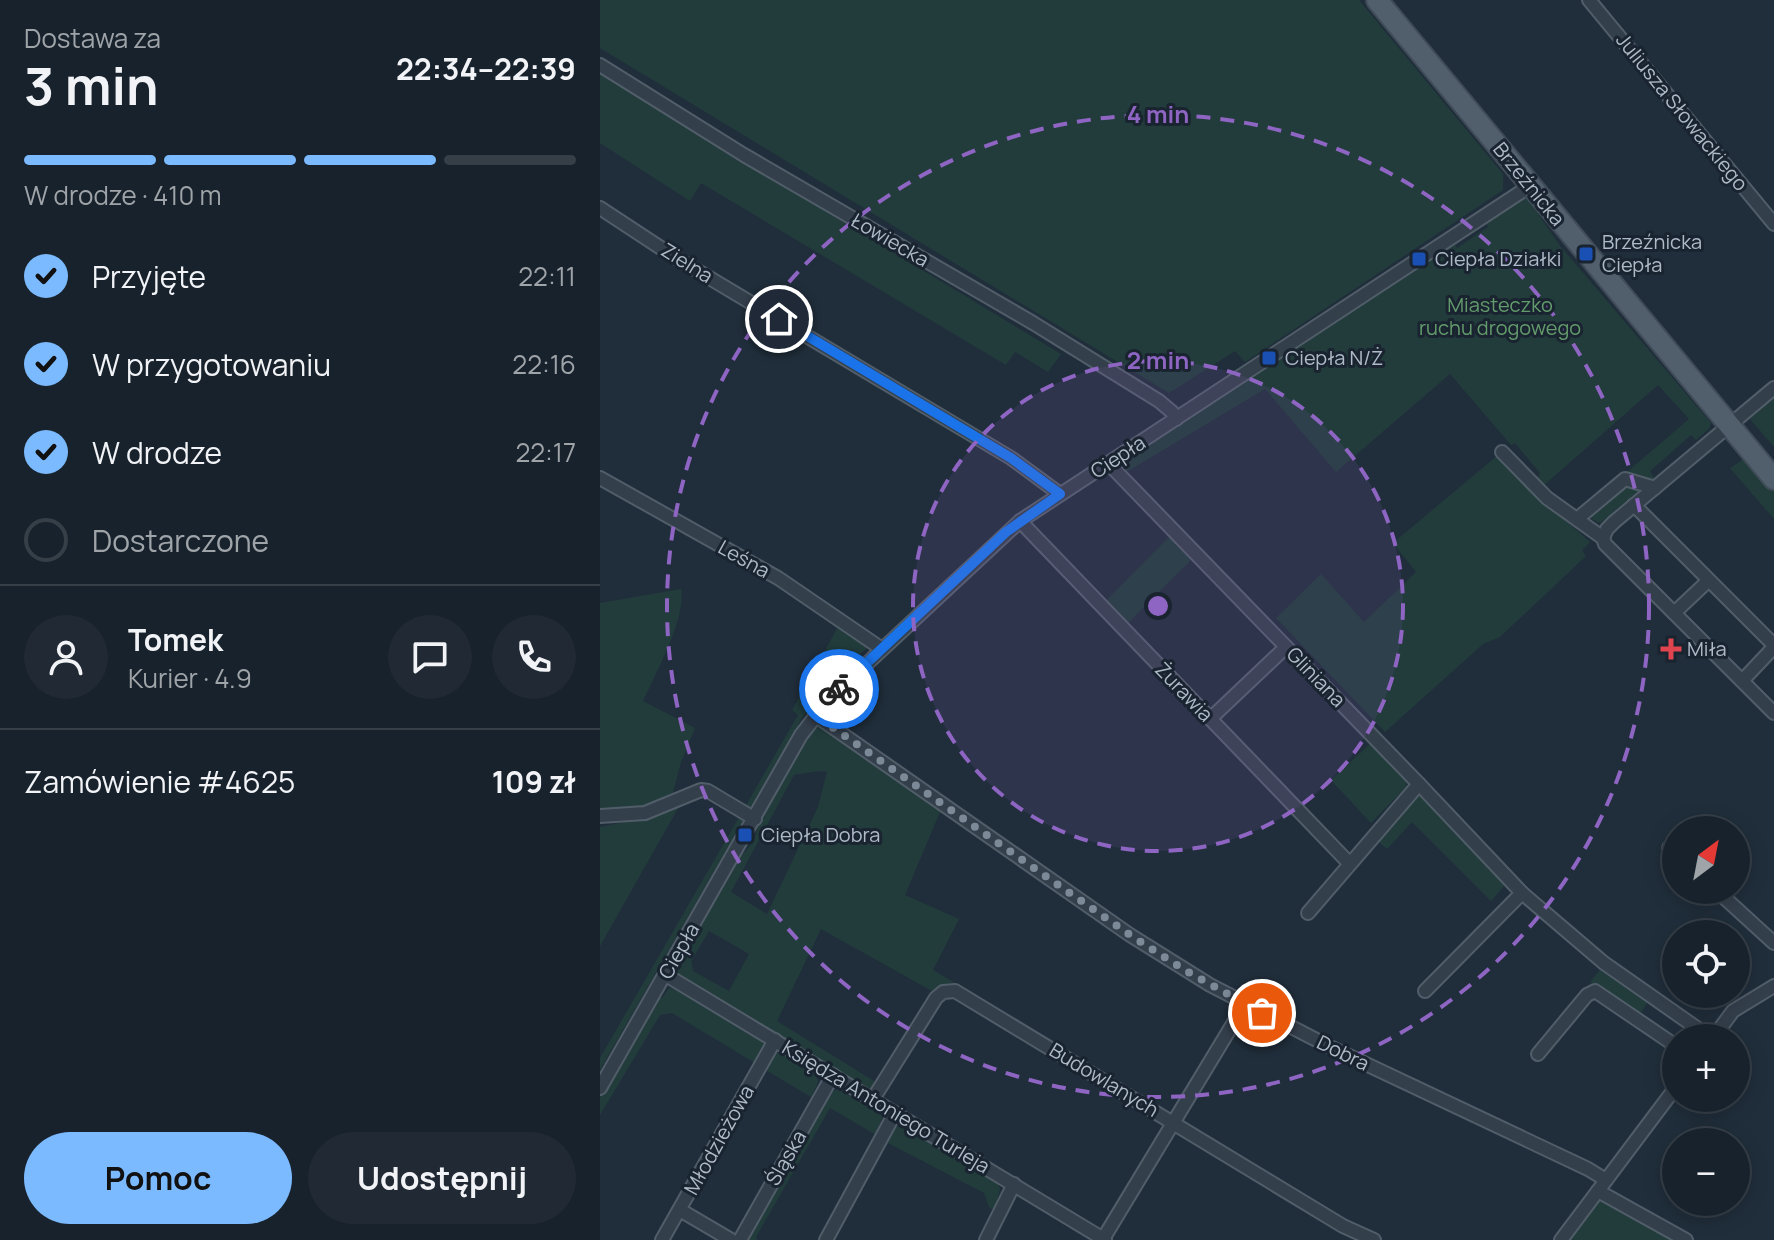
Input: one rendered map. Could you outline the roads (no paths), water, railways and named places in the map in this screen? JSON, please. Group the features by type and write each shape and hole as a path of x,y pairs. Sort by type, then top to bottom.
{"main road":[{"name":"Brzeźnicka","path":"1377,0 1774,479"}],"street":[{"name":"Juliusza Słowackiego","path":"1589,0 1774,224"},
{"name":"Łowiecka","path":"600,65 744,155 1033,323 1159,401 1176,419"},
{"name":"Ciepła","path":"600,1088 815,715 882,649 1020,521 1530,186"},
{"name":"Zielna","path":"600,208 676,258 1011,458 1060,494"},
{"path":"1603,538 1607,529 1634,505 1774,388"},
{"path":"1502,452 1547,498 1603,538 1605,544 1774,713"},
{"name":"Gliniana","path":"1108,463 1522,893 1604,963 1692,1024"},
{"name":"Leśna","path":"600,478 778,578 882,649"},
{"path":"1577,519 1625,479 1655,488"},
{"path":"1634,505 1774,646 1742,681"},
{"name":"Żurawia","path":"1020,521 1349,863"},
{"path":"1674,613 1708,581"},
{"path":"1210,719 1286,647"},
{"name":"Dobra","path":"815,715 1130,935 1245,1004 1592,1170 1602,1186 1686,1240"},
{"path":"1308,913 1419,784"},
{"path":"600,816 645,813 701,790 708,791 755,819"},
{"path":"1425,991 1522,893"},
{"path":"1731,904 1774,943"},
{"name":"Księdza Antoniego Turleja","path":"666,975 1104,1239"},
{"path":"1723,1024 1746,1001 1774,986"},
{"name":"Budowlanych","path":"873,1099 936,998 948,991 962,994 1343,1226 1374,1240"},
{"path":"1538,1054 1587,995 1595,991 1662,1036"},
{"path":"1104,1239 1245,1004"},
{"name":"Młodzieżowa","path":"662,1240 775,1040"},
{"name":"Śląska","path":"740,1240 833,1075"},
{"path":"1561,1240 1662,1106"},
{"path":"826,1240 895,1113"},
{"path":"986,1240 1014,1184"},
{"path":"680,1210 731,1240"}],"place":[{"name":"Brzeźnicka Ciepła","path":"1586,254"},
{"name":"Ciepła Działki","path":"1419,259"},
{"name":"Ciepła N/Ż","path":"1269,358"},
{"name":"Miła","path":"1671,649"},
{"name":"Ciepła Dobra","path":"745,835"}],"park label":[{"name":"Miasteczko ruchu drogowego","path":"1500,316"}]}
